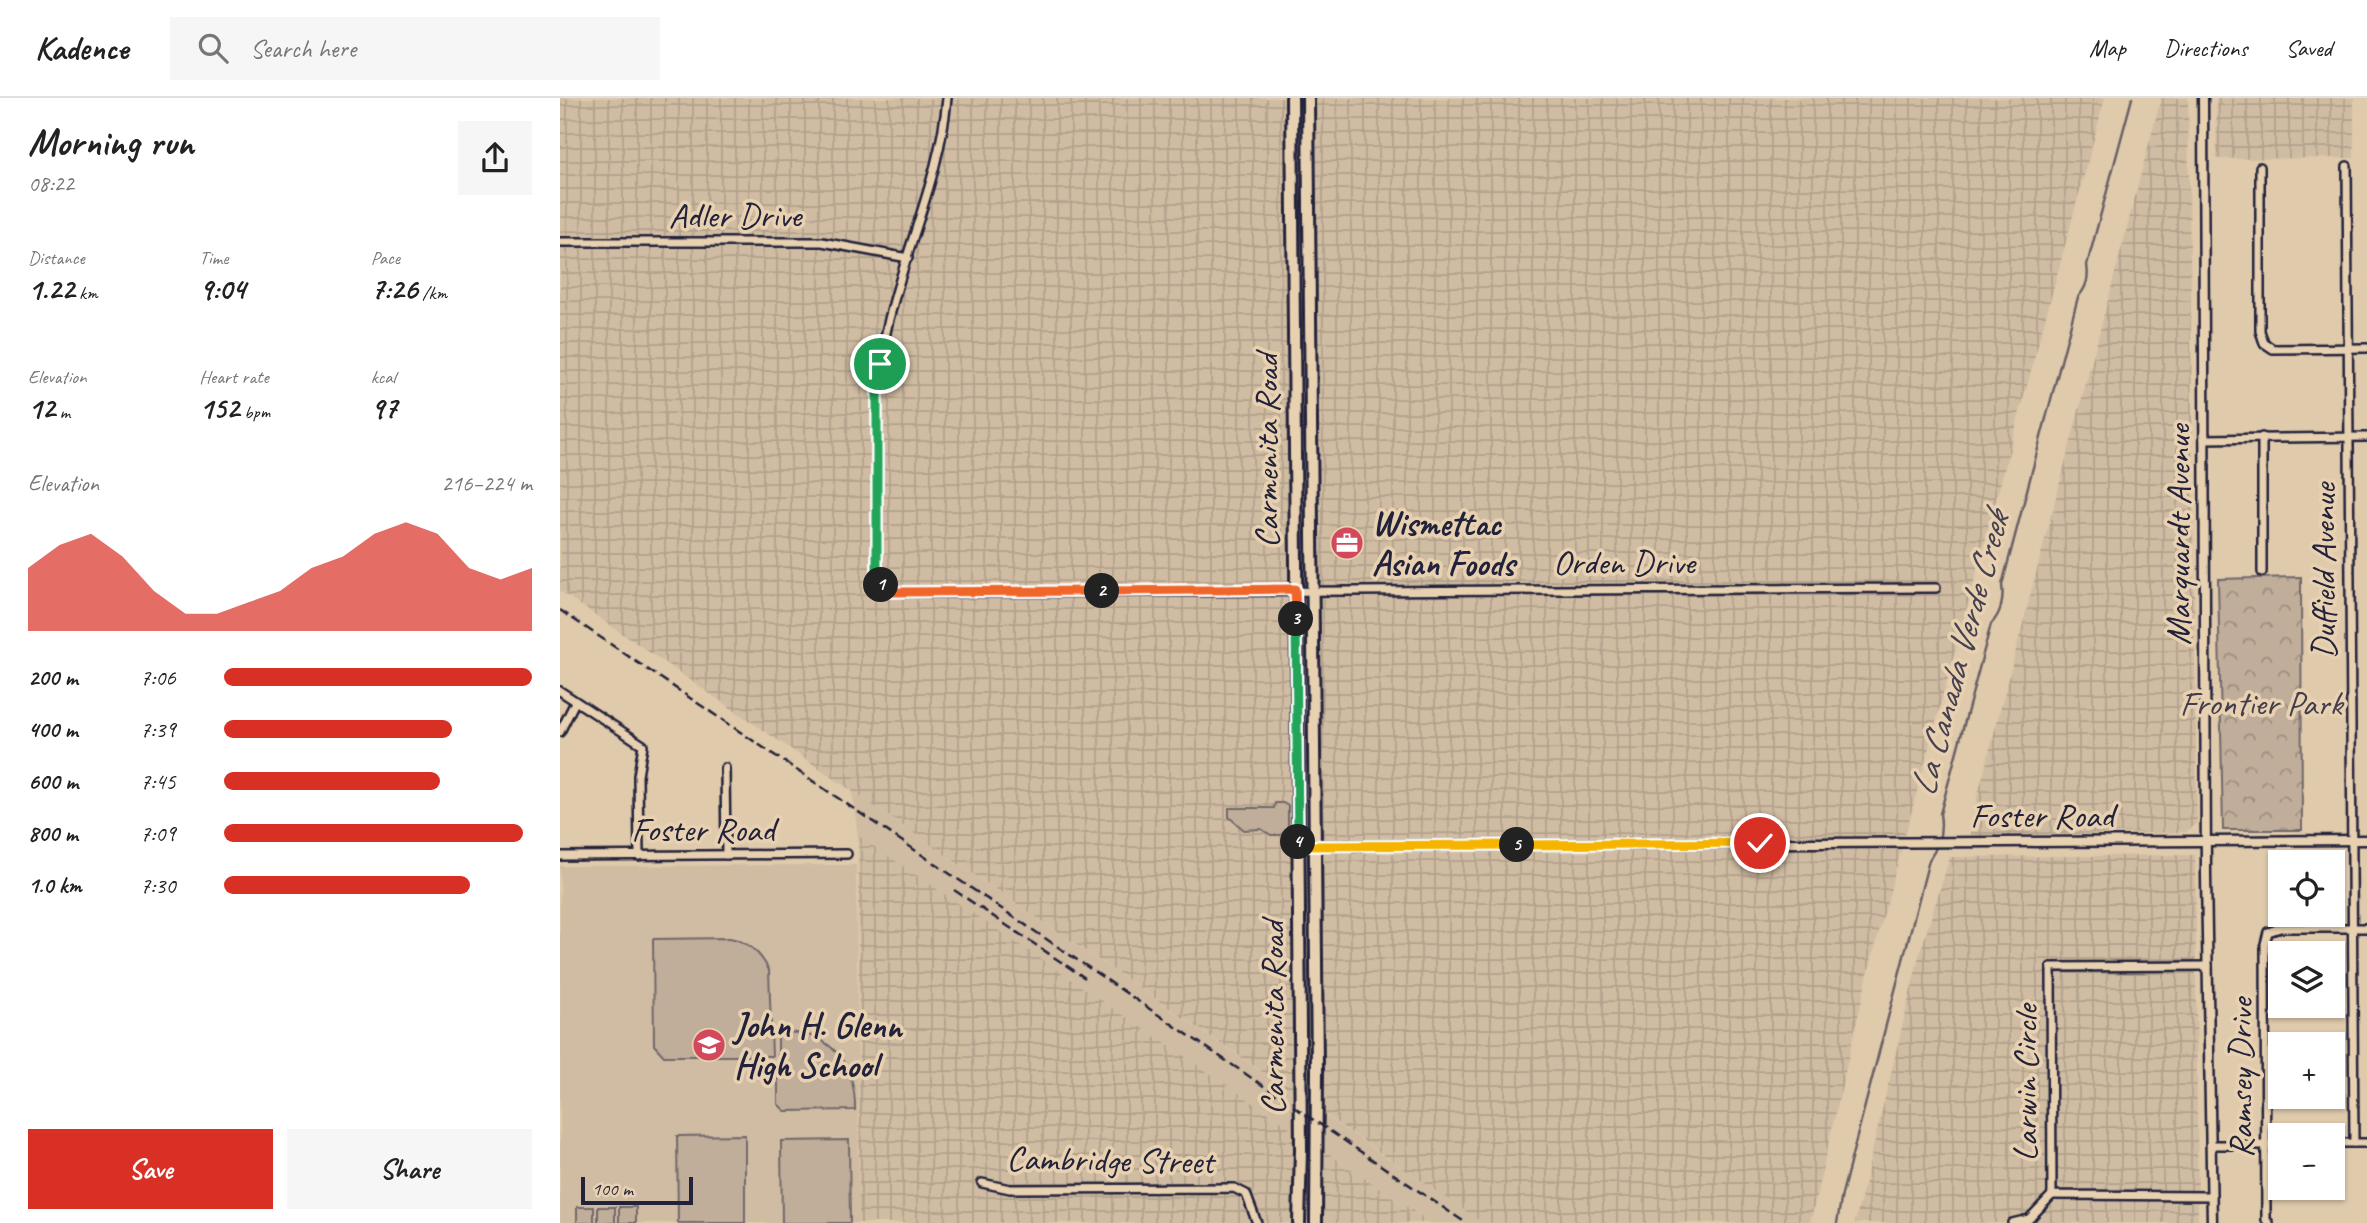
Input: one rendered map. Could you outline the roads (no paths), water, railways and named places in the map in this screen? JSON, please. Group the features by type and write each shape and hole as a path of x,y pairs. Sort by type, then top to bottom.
{"main road":[{"name":"Carmenita Road","path":"1292,98 1301,1150 1299,1223"},
{"name":"Carmenita Road","path":"1308,98 1316,1223"},
{"path":"1294,384 1310,384"}],"street":[{"path":"908,258 937,155 947,98"},
{"name":"Marquardt Avenue","path":"2203,98 2206,841 2212,1223"},
{"name":"Duffield Avenue","path":"2347,166 2354,1143"},
{"path":"2260,167 2260,331 2264,344 2273,349 2367,348"},
{"name":"Adler Drive","path":"560,242 822,242 908,258"},
{"name":"Orden Drive","path":"908,258 887,324 877,393 877,575 882,587 891,592 1936,588"},
{"path":"2204,439 2367,437"},
{"path":"2262,438 2262,572"},
{"path":"560,691 643,745 638,776 639,856"},
{"path":"560,732 575,702"},
{"path":"725,768 726,855"},
{"name":"Foster Road","path":"1298,846 2367,839"},
{"name":"Foster Road","path":"560,856 847,854"},
{"name":"Ramsey Drive","path":"2269,1223 2266,1220 2265,944 2268,932 2280,928 2351,928"},
{"path":"2351,928 2367,928"},
{"name":"Larwin Circle","path":"2207,966 2051,967 2052,1195 2212,1196"},
{"path":"2345,1143 2367,1143"},
{"path":"2211,1145 2267,1145"},
{"name":"Cambridge Street","path":"982,1183 1010,1189 1234,1188 1246,1194 1258,1223"},
{"path":"2012,1223 2029,1219 2052,1195"}],"waterway":[{"name":"La Canada Verde Creek","path":"1837,1223 1842,1194 1929,860 1939,838 1940,814 1991,624 2001,606 2002,585 2078,297 2087,282 2087,265 2132,98"}],"railway":[{"path":"560,610 1466,1223"},
{"path":"954,890 1085,978"}],"place":[{"name":"Wismettac Asian Foods","path":"1347,543"},
{"name":"John H. Glenn High School","path":"709,1045"}],"park label":[{"name":"Frontier Park","path":"2261,703"}]}
